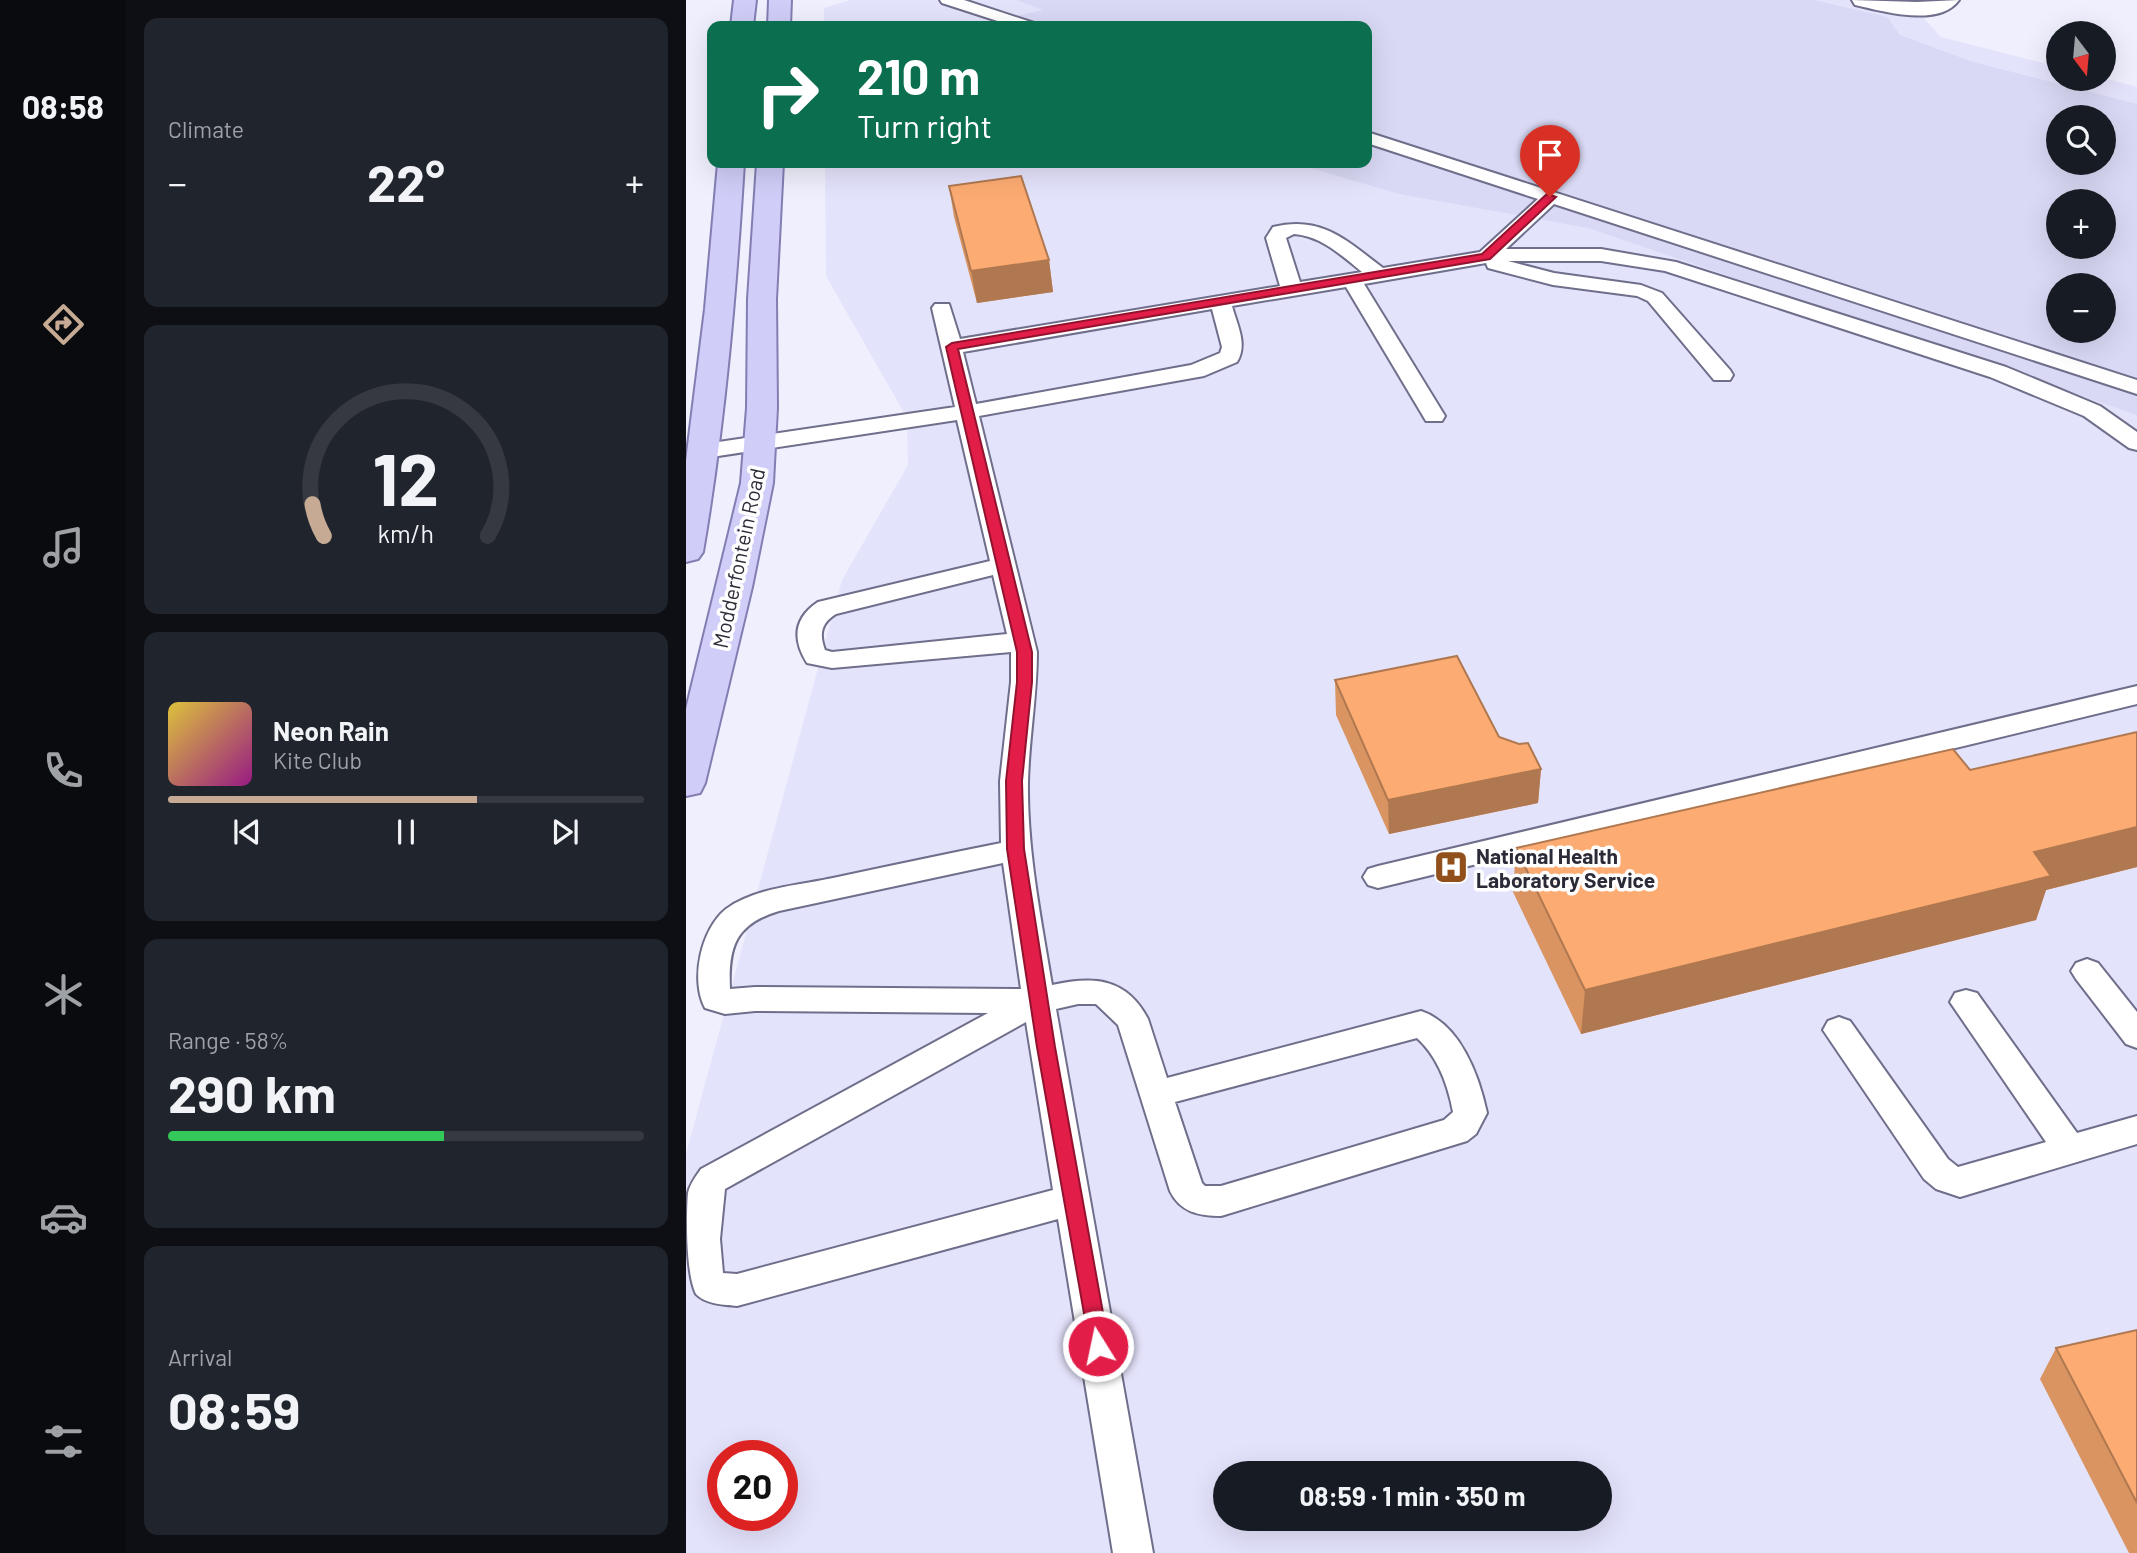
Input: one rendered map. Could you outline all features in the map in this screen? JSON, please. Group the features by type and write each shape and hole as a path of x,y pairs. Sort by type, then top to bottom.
{"main road":[{"path":"743,21 745,0"},
{"path":"779,21 780,0"},
{"path":"686,552 705,451 721,302 731,168"},
{"name":"Modderfontein Road","path":"686,783 735,587 757,483 762,299 771,168"}],"street":[{"path":"1863,0 1909,9 1938,4"}],"lane":[{"path":"948,0 1013,21"},
{"path":"1372,139 2137,387"},
{"path":"1481,258 1550,197"},
{"path":"1292,290 1276,238 1280,231 1290,227 1304,226 1320,233 1380,275"},
{"path":"952,347 1481,258 1540,252 1614,256 1669,266 2009,377 2092,411 2137,443"},
{"path":"1481,258 1553,279 1641,291 1655,298 1722,374"},
{"path":"1351,279 1434,416"},
{"path":"705,451 760,445 966,412 1196,371 1229,357 1233,347 1220,301"},
{"path":"942,308 1024,652 1024,682 1014,781 1016,849 1038,1001 1133,1553"},
{"path":"1003,565 827,608 814,616 809,625 813,652 816,657 832,660 1021,640"},
{"path":"1378,877 2137,695"},
{"path":"1016,849 779,900 747,910 724,929 718,944 713,986 716,999 725,1002 755,999 1038,1001 1078,992 1098,992 1111,996 1132,1019 1187,1192 1194,1199 1204,1201 1221,1201 1455,1131 1464,1124 1470,1113 1463,1085 1438,1034 1421,1024 1156,1094"},
{"path":"2087,971 2137,1035"},
{"path":"1038,1001 713,1179 706,1190 703,1270 710,1283 721,1289 737,1290 1073,1200"},
{"path":"1966,1002 2070,1150"},
{"path":"1839,1030 1936,1169 1948,1179 1960,1182 2137,1130"}],"shaded area":[{"name":"National Health Laboratory Service","path":"850,0 1867,0 1918,12 1941,37 2046,64 2046,91 2116,91 2116,81 2137,87 2137,1553 686,1553 686,1154 842,580 908,465 907,418 826,276 825,168 1372,168 1372,21 824,21 824,8"},
{"path":"1016,0 1814,0 1887,17 1900,35 1973,62 2046,81 2046,91 2086,91 2137,104 2137,415 1588,228 1399,194 1310,168 1372,168 1372,21 994,21 1043,10"}],"building":[{"path":"1021,176 1049,260 971,271 949,186"},
{"path":"1457,656 1499,737 1519,744 1528,743 1541,769 1388,800 1335,680"},
{"path":"2137,732 2137,827 2034,852 2051,876 1585,990 1516,848 1953,749 1970,770"},
{"path":"2137,1330 2137,1503 2056,1348"}],"place":[{"name":"National Health Laboratory Service","path":"1451,867"}],"route":[{"path":"1098,1346 1046,1047 1013,823 1024,652 952,347 1486,257 1550,197"}]}
